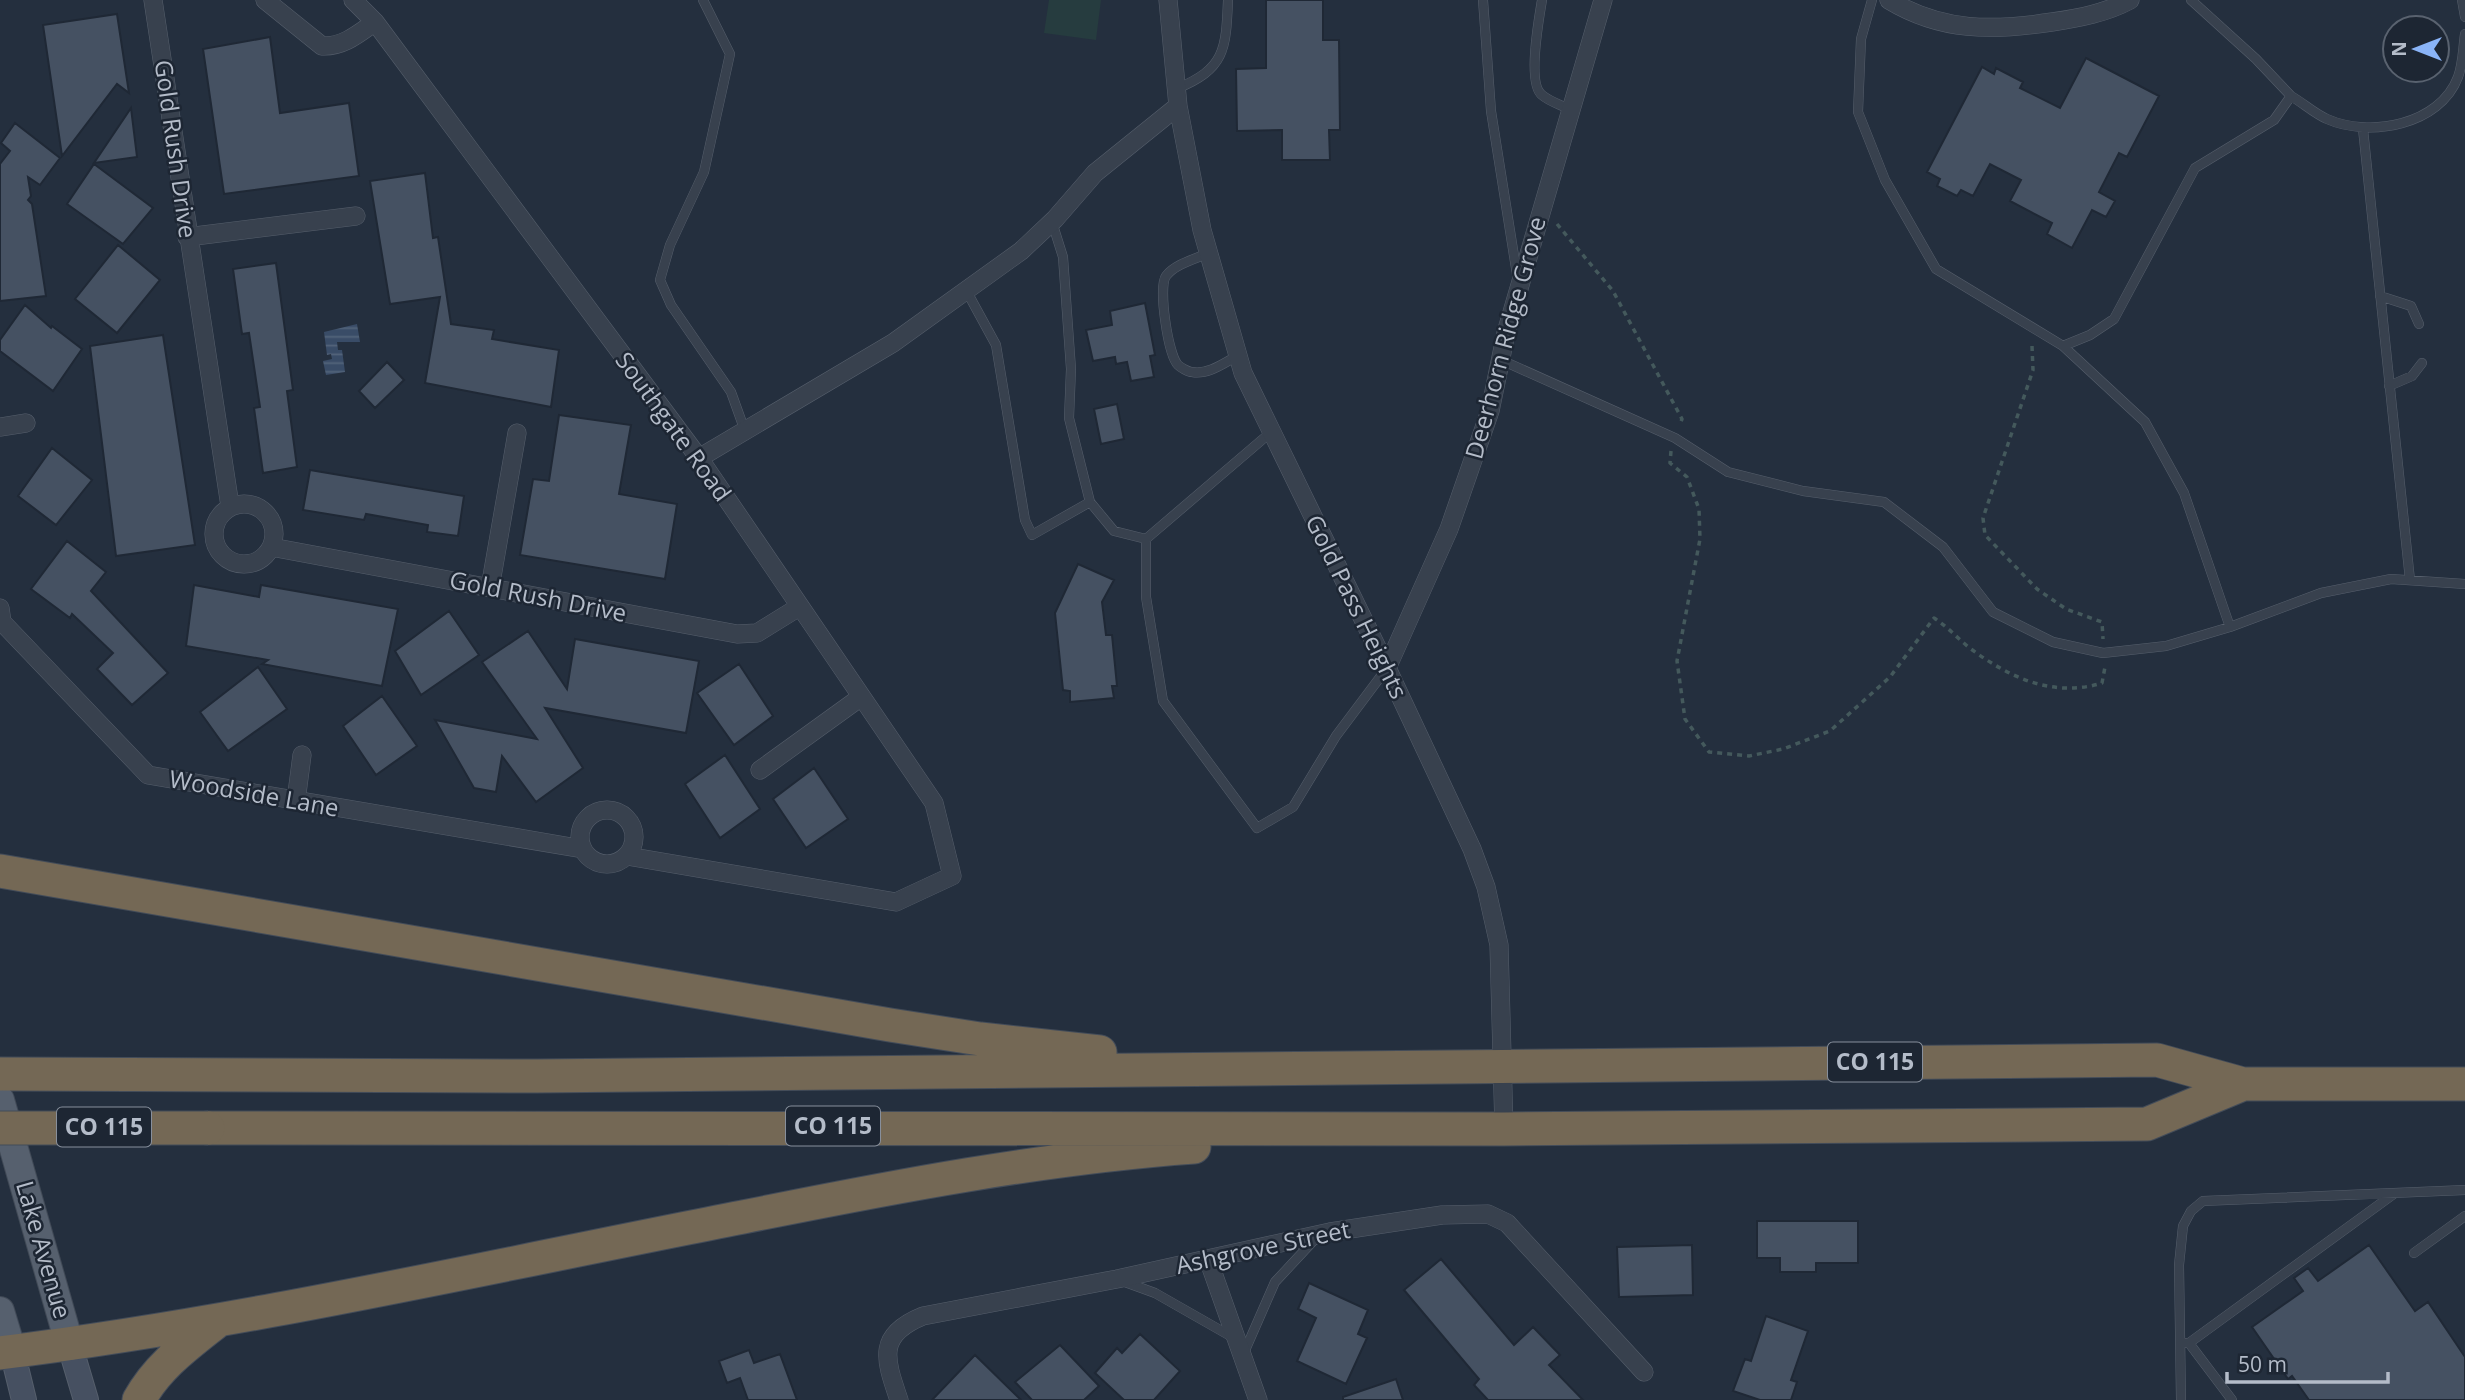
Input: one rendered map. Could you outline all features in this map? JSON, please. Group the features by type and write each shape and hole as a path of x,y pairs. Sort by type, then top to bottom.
{"highway":[{"path":"0,852 14,872 980,1039 1294,1069"},
{"name":"CO 115","path":"0,1074 208,1077 2157,1060 2243,1084 2465,1084"},
{"name":"CO 115","path":"0,1128 1504,1129 2147,1124 2243,1084"},
{"path":"6,1352 70,1346 218,1320 885,1188 999,1170 1141,1151 1457,1129"},
{"path":"139,1400 147,1384 170,1359 218,1320"}],"main road":[{"name":"Lake Avenue","path":"0,1100 86,1400"},
{"path":"0,1311 6,1352 24,1400"}],"street":[{"name":"Gold Rush Drive","path":"153,0 230,506"},
{"path":"265,0 322,46 333,47 345,42 375,22"},
{"name":"Southgate Road","path":"353,0 375,22 699,458 934,803 952,876 896,902 627,856"},
{"name":"Gold Pass Heights","path":"1168,0 1177,97 1209,253 1237,356 1270,433 1387,668 1472,849 1486,887 1499,941 1504,1129"},
{"name":"Deerhorn Ridge Grove","path":"1387,668 1449,529 1490,411 1519,289 1603,0"},
{"path":"1889,0 1926,18 1973,29 2006,29 2088,16 2130,0"},
{"path":"699,458 893,343 1021,251 1052,222 1095,173 1177,97"},
{"path":"187,237 356,216"},
{"path":"0,426 26,423"},
{"path":"490,588 517,433"},
{"path":"251,504 268,514 274,530 271,547 265,556 252,564 241,564 225,558 215,544 213,533 216,520 230,506 251,504"},
{"name":"Gold Rush Drive","path":"271,547 737,634 757,633 799,607"},
{"name":"Woodside Lane","path":"0,608 2,622 148,775 583,849"},
{"path":"760,770 861,697"},
{"path":"296,800 302,755"},
{"path":"610,810 626,818 634,838 627,856 607,864 589,857 583,849 581,832 584,823 592,815 610,810"},
{"name":"Ashgrove Street","path":"899,1400 886,1359 889,1343 908,1322 923,1315 1117,1279 1321,1234 1442,1215 1498,1217 1507,1223 1644,1372"},
{"path":"1208,1259 1258,1400"}],"lane":[{"path":"703,0 730,54 704,172 670,245 660,280 671,305 731,392 745,431"},
{"path":"1177,97 1204,77 1222,55 1228,0"},
{"path":"1483,0 1491,111 1519,289"},
{"path":"1542,0 1534,85 1541,95 1571,110"},
{"path":"1872,0 1861,39 1858,112 1885,180 1936,269 1983,300 2063,346 2145,422 2184,493 2230,627"},
{"path":"2191,0 2256,59 2291,96 2328,119 2363,129 2397,124 2431,112 2458,78 2465,34"},
{"path":"2462,0 2465,17"},
{"path":"2063,346 2090,335 2114,319 2195,168 2274,120 2291,96"},
{"path":"2363,129 2410,580"},
{"path":"1052,222 1063,257 1071,369 1069,418 1090,502 1114,531 1146,539"},
{"path":"1209,253 1181,264 1167,275 1161,286 1172,354 1178,365 1191,372 1209,370 1237,356"},
{"path":"966,290 996,345 1024,520 1032,535 1090,502"},
{"path":"2380,296 2411,306 2418,324"},
{"path":"1501,360 1675,438 1728,472 1802,491 1884,502 1943,547 1993,612 2053,642 2103,653 2165,646 2230,627 2321,593 2391,579 2465,584"},
{"path":"2389,386 2412,376 2422,363"},
{"path":"1270,433 1146,539 1146,597 1163,701 1256,828 1293,807 1336,736 1387,668"},
{"path":"2181,1400 2185,1343 2179,1265 2183,1226 2191,1211 2203,1201 2465,1190"},
{"path":"2185,1343 2397,1192"},
{"path":"2414,1253 2465,1216"},
{"path":"1243,1357 1275,1282 1321,1234"},
{"path":"1117,1279 1155,1293 1236,1339"},
{"path":"2185,1343 2232,1400"}],"path":[{"path":"1543,206 1613,291 1682,419 1675,438 1671,463 1687,477 1699,509 1700,539 1677,661 1685,719 1709,751 1749,756 1783,749 1830,732 1890,677 1934,618 1953,630 1969,647 2008,672 2048,686 2078,690 2102,683 2106,672 2102,622 2066,609 2037,589 1985,535 1983,518 2034,370 2031,326"}],"green space":[{"path":"1049,0 1101,0 1096,40 1044,33"}],"water":[{"path":"357,324 360,342 337,342 338,350 342,350 345,372 326,375 323,361 332,359 331,354 327,355 324,332"}],"building":[{"path":"1266,0 1323,0 1323,40 1339,40 1340,130 1329,130 1330,160 1282,160 1282,130 1237,131 1236,69 1266,68"},
{"path":"117,14 129,93 117,84 62,156 43,25"},
{"path":"270,37 280,113 349,103 359,176 224,194 203,49"},
{"path":"2086,58 2159,96 2127,157 2119,153 2099,192 2115,201 2106,217 2092,210 2072,248 2047,234 2052,223 2010,201 2021,180 1990,164 1973,196 1961,190 1957,196 1937,186 1940,179 1927,172 1982,67 1994,74 1996,68 2023,82 2020,88 2060,108"},
{"path":"131,108 137,157 94,163"},
{"path":"15,123 60,158 40,185 28,177 31,196 28,200 32,204 46,296 0,301 0,164 10,151 1,143"},
{"path":"94,164 153,208 123,244 67,204"},
{"path":"425,173 433,238 438,237 451,324 494,330 492,339 559,350 551,407 425,383 440,297 390,304 370,181"},
{"path":"118,245 160,280 117,333 75,299"},
{"path":"276,263 293,390 287,391 297,467 263,473 254,408 260,407 249,333 242,334 233,269"},
{"path":"1145,303 1155,355 1150,356 1154,377 1131,381 1127,362 1116,364 1115,357 1093,361 1086,330 1112,325 1110,311"},
{"path":"25,305 51,328 52,326 82,349 53,391 0,351 0,340"},
{"path":"163,335 195,545 116,556 90,346"},
{"path":"387,362 404,380 375,408 359,391"},
{"path":"1117,404 1124,439 1101,444 1094,409"},
{"path":"559,415 631,425 619,494 677,504 665,579 520,555 533,479 549,481"},
{"path":"52,448 92,480 56,525 18,496"},
{"path":"310,470 464,496 458,536 427,532 428,525 366,514 364,520 303,510"},
{"path":"67,541 106,572 91,591 168,673 132,705 97,669 113,653 72,614 70,618 31,589"},
{"path":"1078,564 1114,580 1102,602 1106,635 1112,635 1117,686 1112,686 1114,698 1070,702 1070,691 1063,690 1055,613"},
{"path":"194,585 259,597 261,585 398,609 382,686 262,664 268,660 186,646"},
{"path":"449,611 479,655 421,695 395,651"},
{"path":"528,631 567,689 575,639 699,661 686,733 545,708 583,768 536,802 502,756 496,792 474,788 435,720 537,739 482,662"},
{"path":"739,664 773,716 734,745 697,693"},
{"path":"258,667 287,709 228,751 200,712"},
{"path":"382,696 417,746 376,775 343,726"},
{"path":"725,755 760,809 720,838 685,784"},
{"path":"814,768 848,819 806,848 773,799"},
{"path":"1757,1221 1858,1221 1858,1263 1816,1263 1816,1272 1780,1272 1780,1258 1757,1258"},
{"path":"1692,1245 1693,1295 1619,1297 1617,1247"},
{"path":"2369,1245 2415,1311 2428,1302 2465,1357 2465,1400 2309,1400 2292,1376 2288,1379 2252,1327 2303,1291 2294,1278 2308,1268 2318,1281"},
{"path":"1441,1259 1514,1345 1533,1327 1560,1355 1549,1365 1583,1400 1488,1400 1474,1385 1479,1379 1404,1290"},
{"path":"1309,1283 1368,1310 1358,1334 1367,1338 1346,1384 1297,1361 1316,1318 1298,1309"},
{"path":"1766,1316 1808,1331 1791,1380 1797,1382 1791,1400 1760,1400 1733,1391 1745,1359 1751,1361"},
{"path":"1140,1334 1180,1371 1154,1400 1124,1400 1095,1373 1117,1348 1122,1353"},
{"path":"1060,1345 1099,1386 1084,1400 1032,1400 1015,1382"},
{"path":"749,1350 754,1363 780,1354 797,1400 748,1400 740,1378 727,1383 719,1361"},
{"path":"975,1355 1021,1400 932,1400"},
{"path":"1396,1379 1403,1400 1343,1400 1343,1397"}]}
